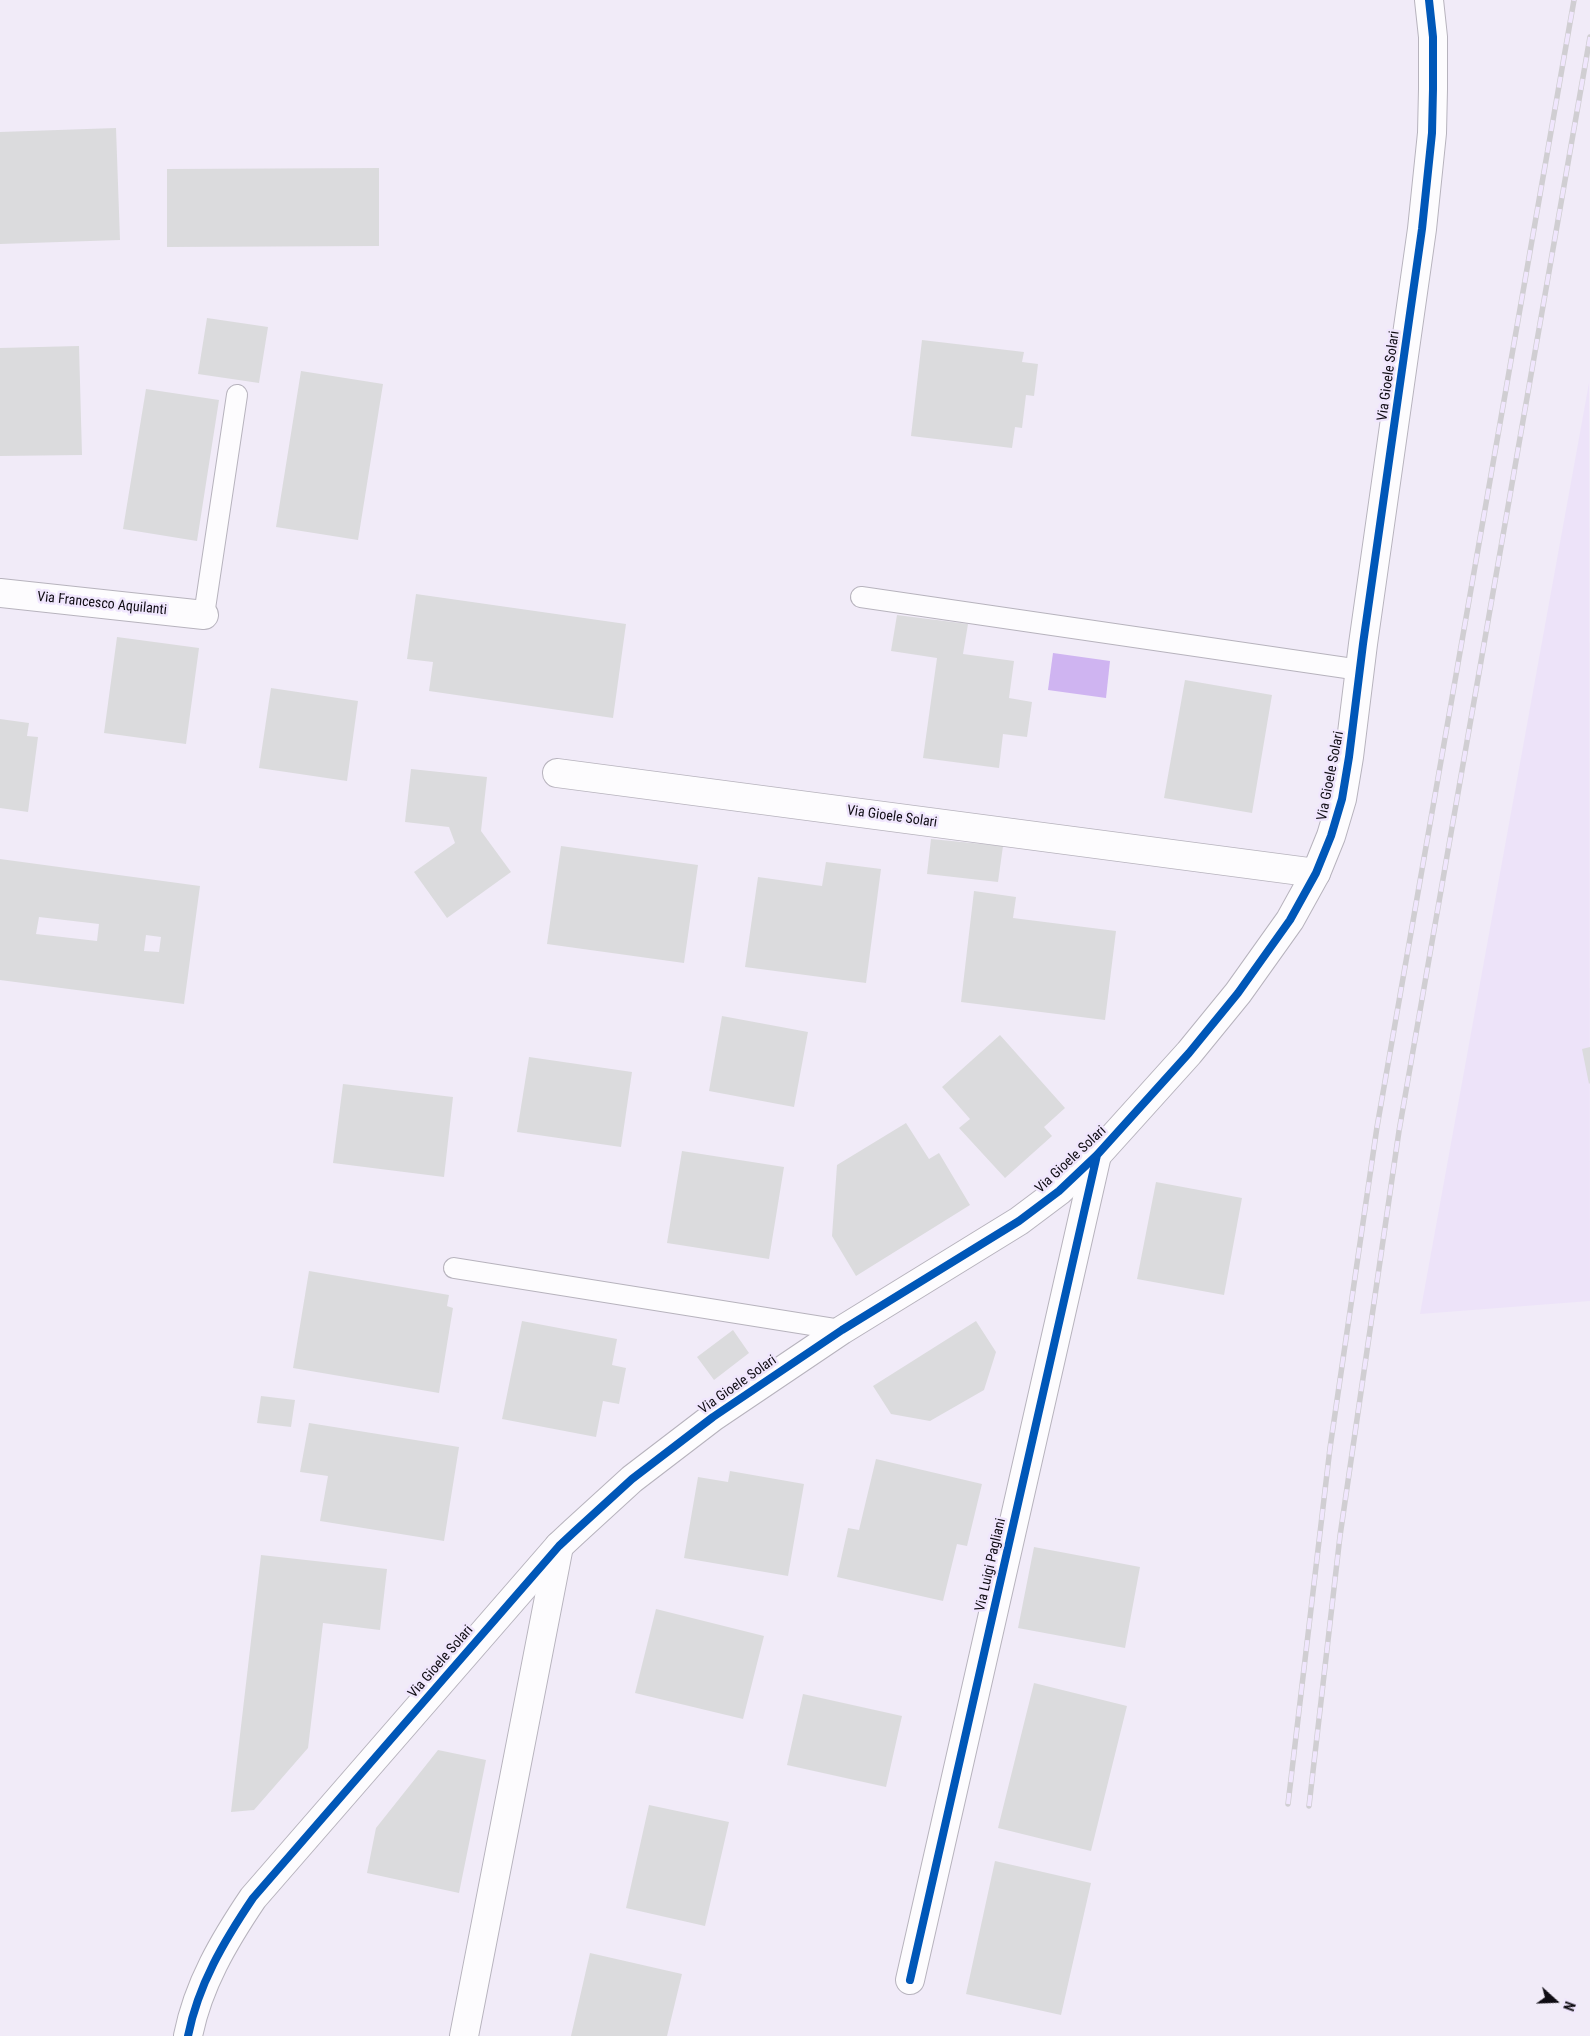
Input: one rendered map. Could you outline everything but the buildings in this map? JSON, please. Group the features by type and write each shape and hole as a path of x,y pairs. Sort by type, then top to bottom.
{"street":[{"name":"Via Gioele Solari","path":"188,2036 197,2004 219,1951 253,1898 559,1546 632,1479 759,1385 842,1330 1019,1221 1059,1191 1097,1155 1184,1060 1238,993 1290,920 1316,873 1331,836 1342,799 1349,757 1422,229 1433,98 1434,54 1429,0"},
{"name":"Via Francesco Aquilanti","path":"0,594 204,615"},
{"name":"Via Gioele Solari","path":"557,773 1316,873"},
{"name":"Via Luigi Pagliani","path":"910,1980 1097,1155"},
{"path":"464,2036 559,1546"}],"lane":[{"path":"204,615 237,395"},
{"path":"861,597 1360,670"},
{"path":"454,1268 842,1330"}],"shaded area":[{"path":"1589,383 1590,1301 1420,1314"},
{"path":"1053,653 1110,661 1106,698 1048,690"}],"railway":[{"path":"1288,1804 1330,1448 1377,1127 1574,0"},
{"path":"1309,1806 1340,1536 1399,1131 1590,37"}],"cycle path":[{"path":"188,2036 198,1999 213,1964 253,1898 559,1546 632,1479 713,1417 842,1330 1019,1221 1059,1191 1097,1155 1189,1053 1238,993 1290,920 1316,873 1331,836 1342,799 1349,757 1363,644 1422,229 1432,133 1433,37 1429,0"},
{"path":"910,1980 1097,1155"}]}
